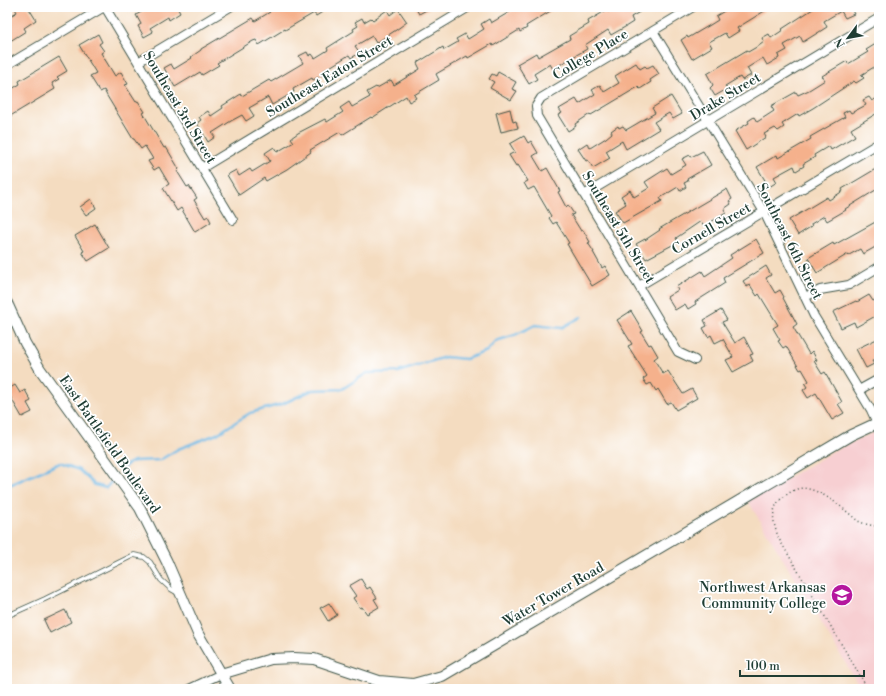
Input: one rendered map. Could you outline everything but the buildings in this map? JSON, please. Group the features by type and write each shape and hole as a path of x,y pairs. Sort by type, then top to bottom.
{"street":[{"name":"Southeast 3rd Street","path":"104,7 233,220"},
{"path":"7,65 104,7"},
{"path":"138,62 230,7"},
{"name":"College Place","path":"541,98 692,7"},
{"name":"Southeast Eaton Street","path":"202,168 464,8"},
{"name":"Drake Street","path":"584,195 708,122 879,18"},
{"name":"Southeast 6th Street","path":"653,31 764,212 814,316 878,422"},
{"name":"Southeast 5th Street","path":"541,98 536,106 537,116 678,352 695,360"},
{"name":"Cornell Street","path":"639,286 879,143"},
{"path":"805,297 820,290 849,285 879,267"},
{"name":"East Battlefield Boulevard","path":"7,303 25,343 40,369 140,508 167,562 198,634 230,689"},
{"path":"859,390 879,379"},
{"name":"Water Tower Road","path":"221,674 271,659 294,658 314,659 379,681 413,684 442,676 851,435 878,422"},
{"path":"189,689 221,674"}],"lane":[{"path":"7,616 134,555 144,557 150,562 161,580 171,589 180,594"}],"path":[{"path":"868,689 779,539 775,530 773,514 776,503 787,494 798,488 809,488 829,498 858,521 872,526 879,526"}],"shaded area":[{"name":"Northwest Arkansas Community College","path":"879,430 879,689 861,689 748,501 832,452"}],"waterway":[{"path":"122,470 126,465 134,461 160,460 178,449 217,434 250,413 282,404 312,390 342,389 367,373 398,372 445,357 466,359 487,351 496,341 515,335 535,325 561,328 581,317"},
{"path":"7,484 12,484 60,463 79,470 95,485 106,488 112,481"}],"place":[{"name":"Northwest Arkansas Community College","path":"842,595"}]}
